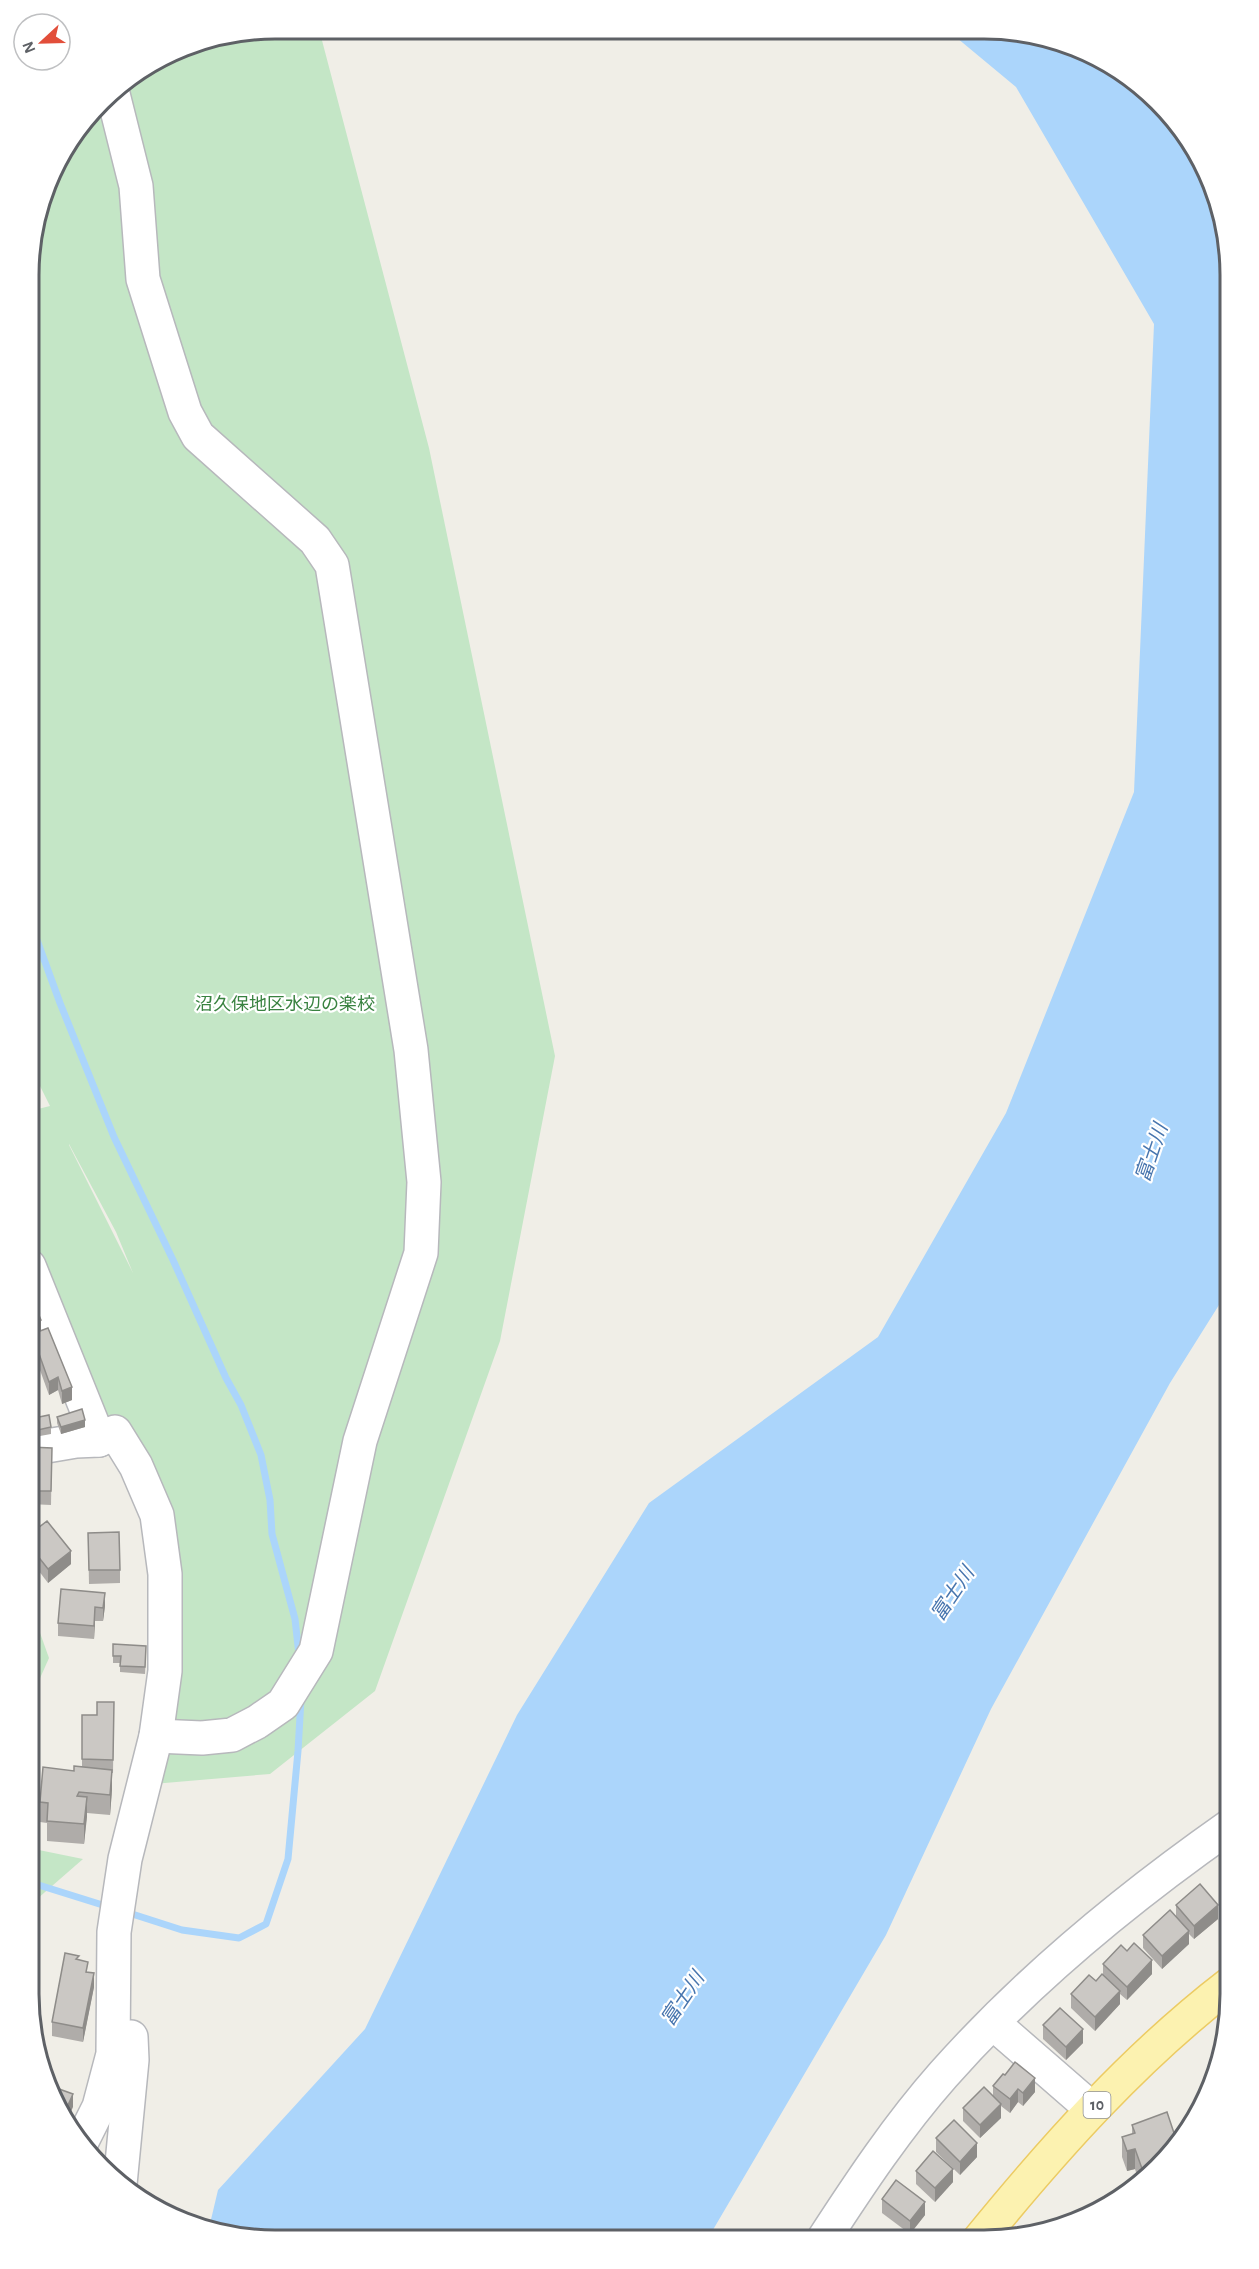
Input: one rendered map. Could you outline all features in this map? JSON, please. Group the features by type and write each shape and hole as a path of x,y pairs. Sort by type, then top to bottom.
{"main road":[{"name":"10","path":"989,2230 1092,2109 1220,1992"}],"street":[{"path":"115,102 136,186 143,279 185,412 198,436 315,540 332,565 411,1050 424,1182 421,1253 360,1441 316,1651 283,1704 257,1722 232,1735 202,1738 156,1736"},
{"path":"39,1291 99,1440"},
{"path":"39,1447 99,1440 115,1432 136,1466 157,1515 165,1574 165,1671 156,1736 125,1859 114,1932 113,2054 99,2107 85,2134"},
{"path":"830,2230 896,2134 943,2075 993,2023 1045,1972 1097,1926 1170,1868 1220,1833"},
{"path":"114,1974 127,1983 132,2060 121,2173"},
{"path":"993,2023 1092,2109"}],"green space":[{"name":"沼久保地区水辺の楽校","path":"322,39 429,448 555,1056 500,1341 375,1691 270,1774 153,1784 157,1515 39,1344 39,1109 50,1106 39,1084 39,275 41,244 47,214 63,171 88,131 108,108 144,79 171,63 214,47 244,41","holes":["69,1144 116,1232 133,1273"]},
{"path":"39,1630 49,1658 39,1680"},
{"path":"39,1850 83,1859 39,1897"}],"water":[{"name":"富士川","path":"958,39 1015,41 1045,47 1088,63 1128,88 1161,119 1188,157 1207,199 1218,244 1220,275 1220,1303 1170,1383 991,1709 886,1935 713,2230 275,2230 244,2228 211,2221 218,2190 365,2029 517,1715 649,1503 878,1337 1006,1113 1134,792 1154,324 1016,87"}],"building":[{"path":"48,1328 72,1387 62,1391 58,1377 49,1382 39,1354 39,1331"},
{"path":"82,1409 85,1420 61,1427 57,1417"},
{"path":"49,1415 51,1427 39,1430 39,1417"},
{"path":"39,1447 52,1448 51,1491 39,1491"},
{"path":"47,1521 71,1551 48,1569 39,1558 39,1527"},
{"path":"119,1532 120,1570 89,1570 88,1533"},
{"path":"61,1589 105,1593 103,1608 95,1607 94,1626 58,1623"},
{"path":"113,1644 146,1646 145,1667 120,1666 121,1656 113,1656"},
{"path":"97,1702 114,1702 113,1760 82,1759 82,1715 97,1715"},
{"path":"74,1766 112,1770 110,1795 79,1792 77,1796 87,1797 84,1824 47,1821 48,1803 40,1802 43,1767 74,1771"},
{"path":"1200,1884 1218,1905 1194,1926 1176,1905"},
{"path":"1170,1910 1189,1931 1162,1956 1143,1935"},
{"path":"1134,1943 1152,1960 1127,1987 1103,1964 1121,1945 1127,1951"},
{"path":"65,1953 79,1956 76,1959 88,1962 86,1972 94,1973 83,2028 52,2022"},
{"path":"1102,1974 1120,1991 1095,2017 1071,1994 1089,1975 1096,1981"},
{"path":"1060,2008 1083,2029 1066,2047 1043,2025"},
{"path":"1015,2062 1035,2078 1023,2093 1018,2089 1010,2099 993,2086"},
{"path":"984,2087 1001,2104 980,2125 963,2108"},
{"path":"59,2089 73,2094 68,2106"},
{"path":"1167,2112 1174,2133 1142,2169 1135,2149 1127,2151 1122,2137 1135,2133 1132,2125"},
{"path":"954,2120 977,2143 960,2162 936,2138"},
{"path":"933,2151 953,2169 935,2188 916,2171"},
{"path":"896,2180 925,2202 910,2221 882,2199"}],"waterway":[{"path":"39,946 114,1137 226,1378 241,1405 261,1455 270,1500 272,1534 295,1619 299,1655"},
{"path":"126,1912 182,1930 239,1938 266,1924 288,1859 301,1699"},
{"path":"39,1885 109,1907"}]}
